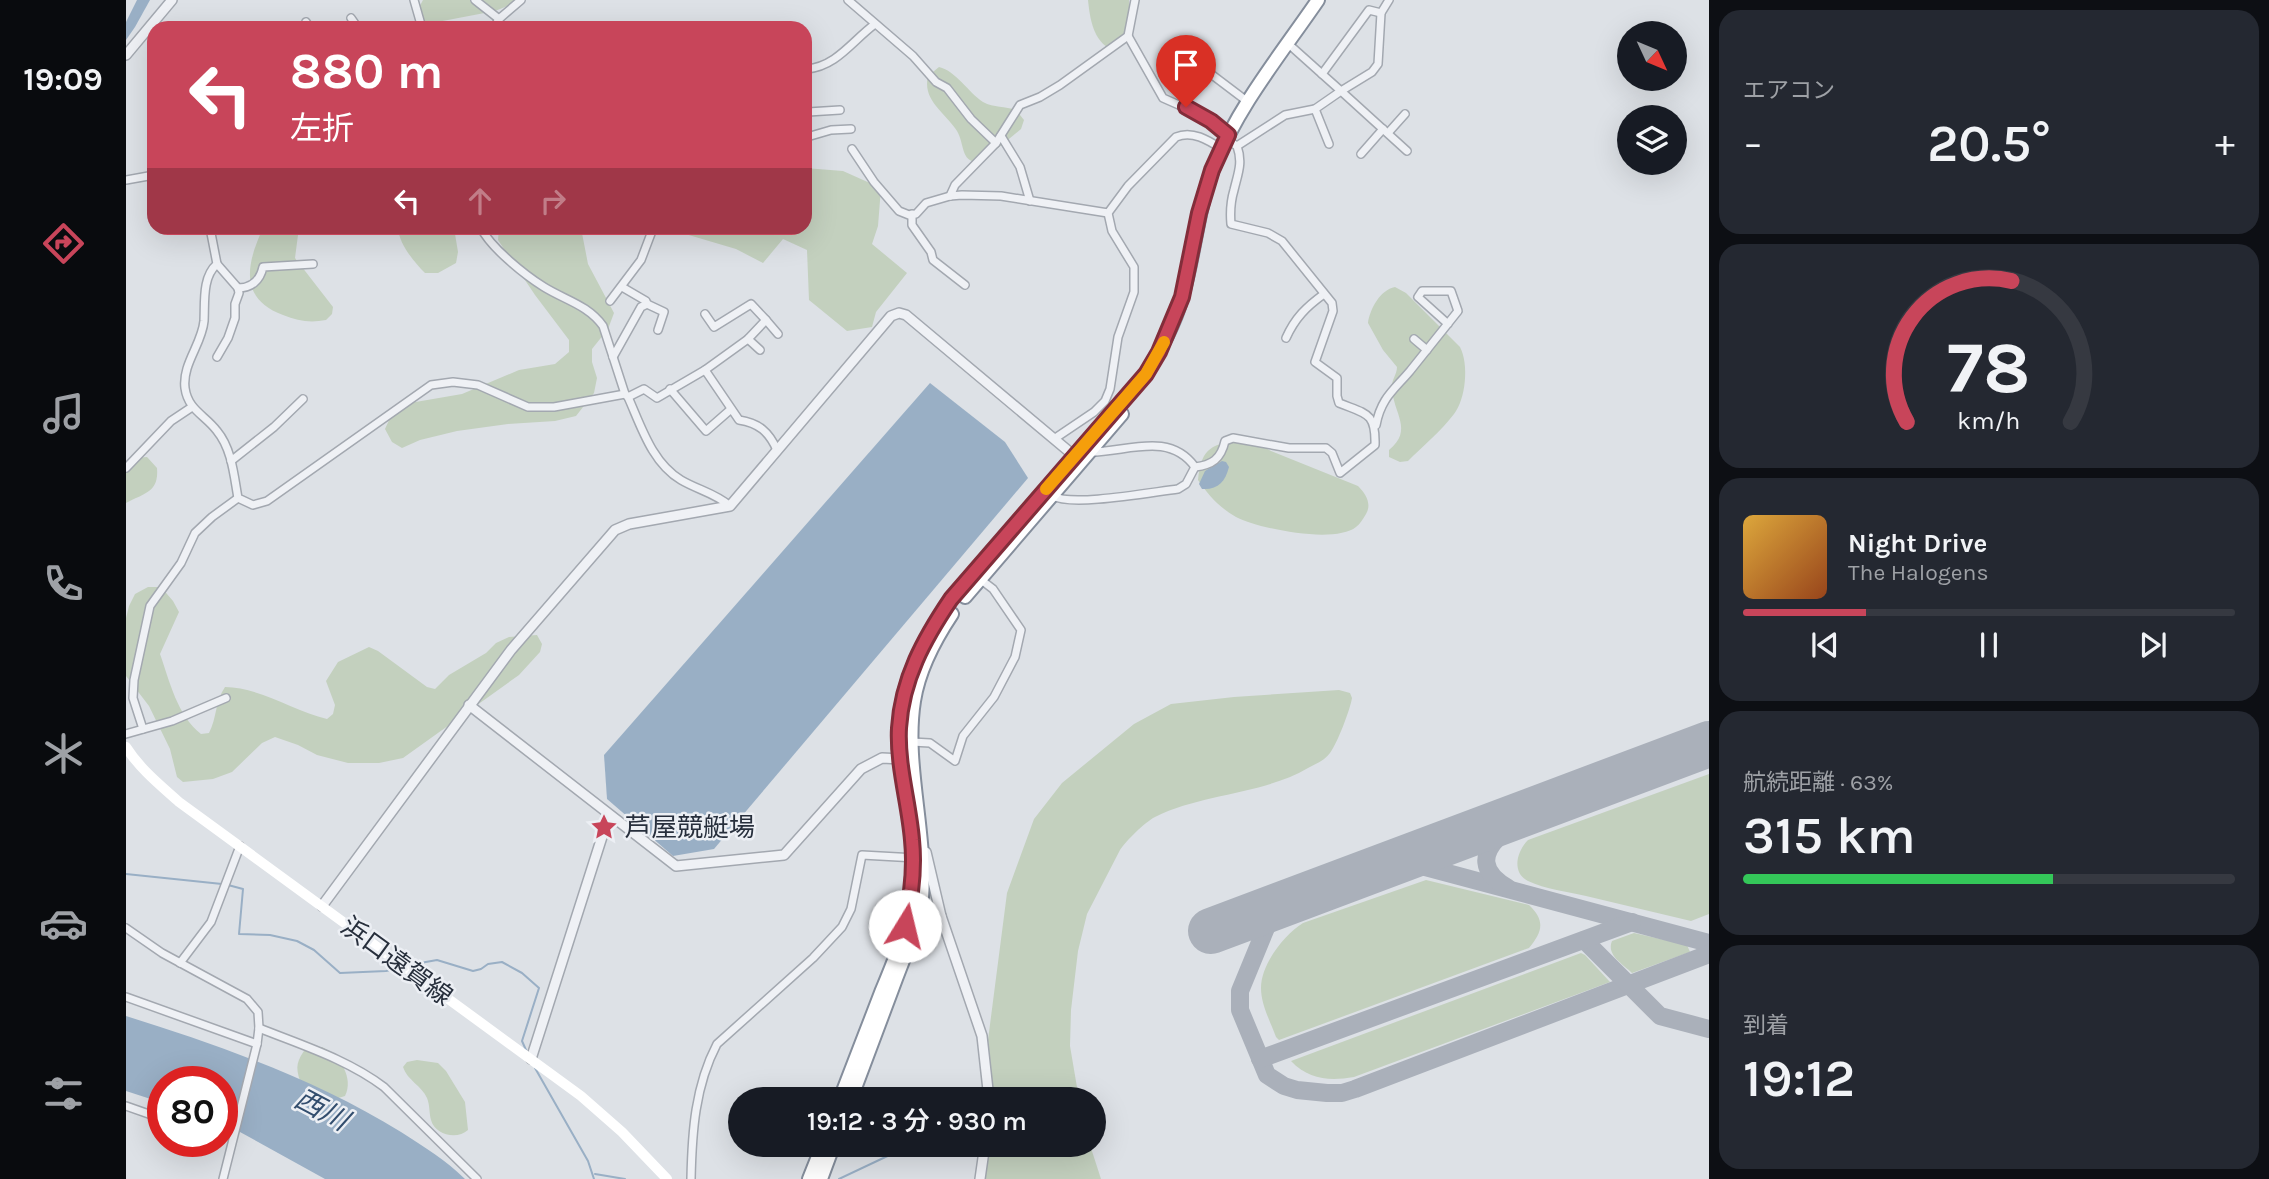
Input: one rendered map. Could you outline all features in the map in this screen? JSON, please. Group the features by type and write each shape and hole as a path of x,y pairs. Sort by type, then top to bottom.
{"highway":[{"path":"856,1087 907,950 922,901 899,728 905,689 915,660 929,632 951,599 1155,374 1171,346 1189,301 1212,194 1230,143 1248,102 1318,0"},
{"path":"1230,143 1327,0"},
{"path":"845,1087 905,926 922,840 912,742 914,701 924,663 956,606 1052,496 1082,457"},
{"path":"816,1177 820,1157"},
{"path":"816,1177 827,1157"}],"main road":[{"name":"浜口遠賀線","path":"126,747 153,779 179,802 581,1096 622,1132 667,1179"}],"street":[{"path":"155,21 173,0"},
{"path":"414,0 420,21"},
{"path":"475,0 499,19 521,0"},
{"path":"848,0 914,56 996,143"},
{"path":"1135,0 1128,36 1163,99 1197,113 1230,143 1241,159 1239,178 1234,190 1231,223 1268,233 1282,241 1332,303 1334,311 1315,362 1337,378 1336,396 1339,402 1366,414 1376,426"},
{"path":"1054,439 1094,412 1105,401 1110,389 1118,337 1134,292 1134,267 1112,232 1108,213 1128,186 1177,137 1184,134 1230,143 1284,115 1315,110 1372,72 1378,64 1381,13 1389,0"},
{"path":"1322,74 1369,10 1381,13"},
{"path":"812,69 822,68 843,54 875,24"},
{"path":"126,55 147,30"},
{"path":"950,196 955,185 996,143 1020,106 1060,85 1128,36"},
{"path":"1293,48 1407,151"},
{"path":"1211,74 1248,102"},
{"path":"812,112 839,110"},
{"path":"1315,110 1329,144"},
{"path":"1361,154 1405,114"},
{"path":"812,136 831,130 851,129"},
{"path":"1001,136 1020,167 1030,201"},
{"path":"852,149 874,183 899,211 916,214 926,203 950,196 1001,196 1108,213"},
{"path":"126,180 147,176"},
{"path":"912,214 912,225 931,252 933,260 965,285"},
{"path":"211,235 216,264 238,288 239,293 235,304 236,318 217,357"},
{"path":"486,235 519,269 545,288 583,307 596,317 603,326 626,396 657,459 673,475 718,496 730,506"},
{"path":"610,301 641,260 650,235"},
{"path":"216,264 206,286 202,333 185,373 185,388 192,407 217,430 226,447 238,498"},
{"path":"238,288 250,286 257,281 263,267 313,264"},
{"path":"621,287 664,313 658,330"},
{"path":"1052,496 1084,501 1178,489 1186,484 1195,467 1211,463 1220,456 1225,441 1233,438 1289,448 1326,448 1332,453 1340,472 1375,445 1378,412 1385,398 1427,350 1448,324 1458,311 1451,290 1422,291 1418,297 1448,324"},
{"path":"1286,338 1293,321 1302,310 1324,294"},
{"path":"705,314 714,327 748,301 778,334"},
{"path":"613,356 631,322 646,304"},
{"path":"322,906 511,650 615,530 629,524 730,506 891,316 899,313 906,315 1054,439 1082,457 1156,445 1168,446 1182,454 1195,467"},
{"path":"238,498 253,505 267,500 431,385 453,382 478,384 528,407 554,407 626,396 644,389 657,398 705,370 748,339 766,320"},
{"path":"748,339 760,350"},
{"path":"1414,339 1427,350"},
{"path":"705,370 739,420 755,422 771,437 777,450"},
{"path":"670,389 706,431 730,410"},
{"path":"231,461 274,427 303,399"},
{"path":"126,468 172,421 192,407"},
{"path":"143,729 133,698 134,680 150,606 181,563 195,533 238,498"},
{"path":"912,742 930,743 955,761 963,736 994,697 1015,657 1021,630 993,589 980,579"},
{"path":"126,734 172,721 226,698"},
{"path":"469,705 676,866 784,855 861,769 882,758 901,758 914,766"},
{"path":"531,1059 609,815"},
{"path":"922,840 941,916 982,1036 988,1087"},
{"path":"180,962 211,922 240,846"},
{"path":"691,1179 695,1108 717,1044 813,958 842,928 851,909 862,855 918,858"},
{"path":"922,901 941,916"},
{"path":"126,928 247,999 258,1012 257,1044 238,1120"},
{"path":"126,997 257,1044"},
{"path":"259,1028 344,1063 372,1078 477,1179"},
{"path":"126,1106 147,1113"},
{"path":"223,1179 229,1157"},
{"path":"980,1179 983,1157"}],"green space":[{"path":"423,0 522,0 495,11 443,21 419,21 416,13"},
{"path":"1088,0 1129,0 1127,27 1112,50 1097,35 1091,22"},
{"path":"939,67 951,73 983,102 1016,110 1024,120 1021,129 981,162 974,162 966,156 957,131 928,93 928,76"},
{"path":"812,169 843,171 881,188 878,226 872,244 907,273 876,312 872,327 847,331 809,300 807,250 783,239 763,263 736,249 689,235 812,235"},
{"path":"260,235 298,235 295,258 333,307 332,314 326,320 294,319 269,308 259,299 250,278 250,266"},
{"path":"399,235 455,235 458,252 456,263 438,273 425,273 404,246"},
{"path":"498,235 582,235 588,264 614,313 608,329 592,349 592,362 597,378 594,393 576,416 555,421 457,431 420,440 402,448 392,442 385,429 390,418 404,404 462,394 519,370 555,364 569,352 569,340 498,240"},
{"path":"1395,287 1406,293 1460,347 1465,363 1464,391 1458,408 1408,461 1400,462 1389,457 1389,450 1396,443 1401,428 1392,388 1397,367 1383,350 1368,323 1377,301 1385,292"},
{"path":"1243,438 1358,486 1368,503 1368,510 1361,521 1346,532 1297,533 1247,522 1230,513 1215,501 1198,480 1200,468 1210,449"},
{"path":"147,457 157,468 156,482 145,494 126,503 126,462"},
{"path":"148,587 161,587 179,612 160,654 180,708 201,734 209,733 225,687 263,695 327,719 333,714 335,705 326,681 338,662 369,647 427,687 435,689 449,675 509,637 537,635 542,644 540,652 519,675 403,758 379,763 348,763 317,755 275,737 262,743 232,772 213,779 183,782 177,777 170,749 149,706 126,676 126,618 135,594"},
{"path":"1339,690 1350,693 1352,698 1336,742 1323,760 1271,784 1173,809 1155,817 1136,832 1120,850 1087,914 1078,951 1070,1046 1077,1087 991,1087 988,1040 1007,893 1034,819 1062,783 1134,724 1171,704"},
{"path":"1709,774 1709,914 1691,921 1542,886 1528,881 1519,872 1519,855 1528,840"},
{"path":"1426,880 1529,905 1540,921 1537,937 1529,948 1279,1040 1266,1012 1261,988 1269,960 1288,935 1303,923"},
{"path":"1634,933 1687,945 1690,952 1632,973 1616,959 1611,946 1612,941"},
{"path":"1581,953 1610,982 1354,1077 1320,1078 1305,1072 1291,1061"},
{"path":"322,1047 340,1061 344,1068 348,1082 345,1096 335,1099 300,1081 297,1067 306,1048"},
{"path":"417,1060 438,1063 446,1071 465,1102 468,1130 453,1135 442,1132 433,1125 427,1098 403,1067 407,1062"},
{"path":"987,1157 1094,1157 1101,1179 983,1179"}],"water":[{"path":"137,0 150,0 126,40 126,22"},
{"path":"930,383 1005,442 1028,478 714,849 673,856 607,799 604,755"},
{"path":"1222,461 1229,467 1223,481 1212,488 1202,489 1199,484 1205,471"},
{"name":"西川","path":"126,1016 267,1065 336,1096 401,1132 465,1179 325,1179 238,1131 238,1066 147,1066 147,1098 126,1091"}],"waterway":[{"path":"126,874 222,884"},
{"path":"228,885 243,889 239,934 270,935 297,941 314,950 340,973 400,968"},
{"path":"409,965 437,960 473,971 488,964 502,962 522,973 539,988 522,1041 526,1050"},
{"path":"535,1068 588,1161 594,1179"},
{"path":"839,1179 886,1157"},
{"path":"595,1174 625,1179"}],"taxiway":[{"path":"1508,888 1492,875 1486,862 1489,850 1511,827 1554,802"},
{"path":"1399,860 1709,943"},
{"path":"1275,906 1240,991 1240,1010 1267,1075 1284,1086 1297,1090 1342,1093 1355,1089 1709,954"},
{"path":"1260,1059 1632,922"},
{"path":"1584,940 1660,1016 1709,1029"}],"runway":[{"path":"1211,931 1709,744"}],"slow traffic":[{"path":"1046,489 1146,374 1164,342"}],"place":[{"name":"芦屋競艇場","path":"604,827"}],"route":[{"path":"905,926 913,858 899,728 905,689 929,632 951,599 1146,374 1159,352 1182,297 1199,213 1212,170 1228,135 1211,121 1186,107"}]}
